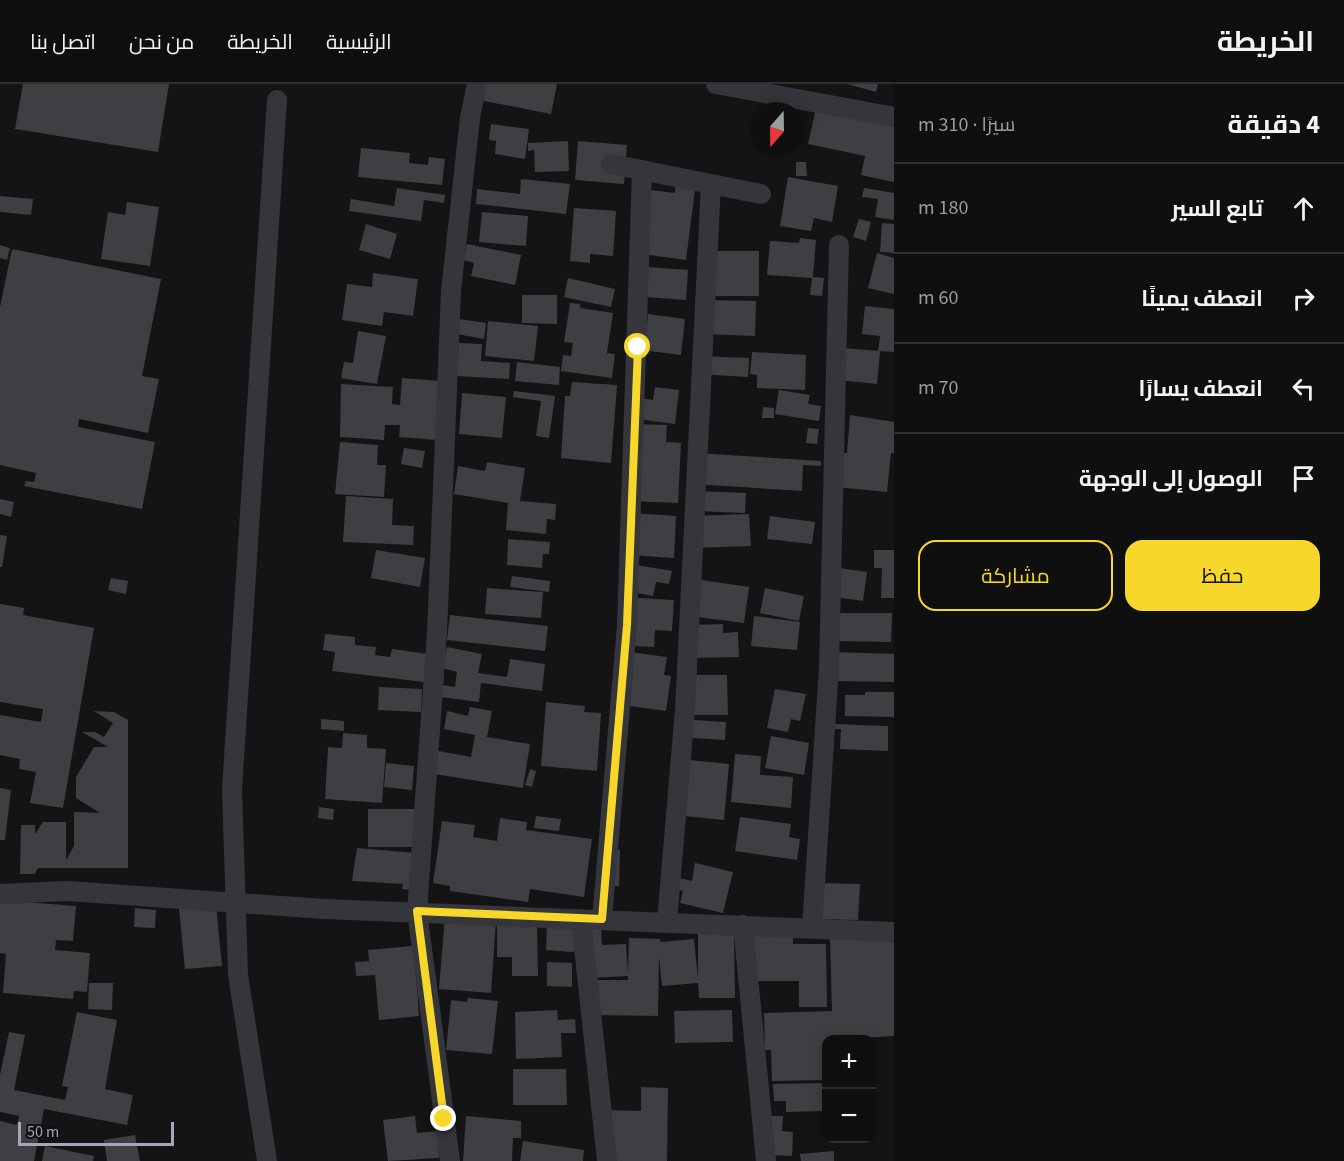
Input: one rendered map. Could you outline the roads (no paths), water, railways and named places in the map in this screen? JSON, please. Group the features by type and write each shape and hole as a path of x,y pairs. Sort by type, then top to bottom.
{"street":[{"path":"450,1161 417,911 437,633 451,291 470,118 477,84"},
{"path":"716,84 894,117"},
{"path":"267,1161 237,975 232,789 277,100"},
{"path":"611,164 761,194"},
{"path":"602,919 627,625 642,170"},
{"path":"667,922 685,709 711,184"},
{"path":"812,928 829,667 839,245"},
{"path":"0,894 66,891 325,909 894,932"},
{"path":"581,919 607,1161"},
{"path":"743,925 766,1161"}]}
